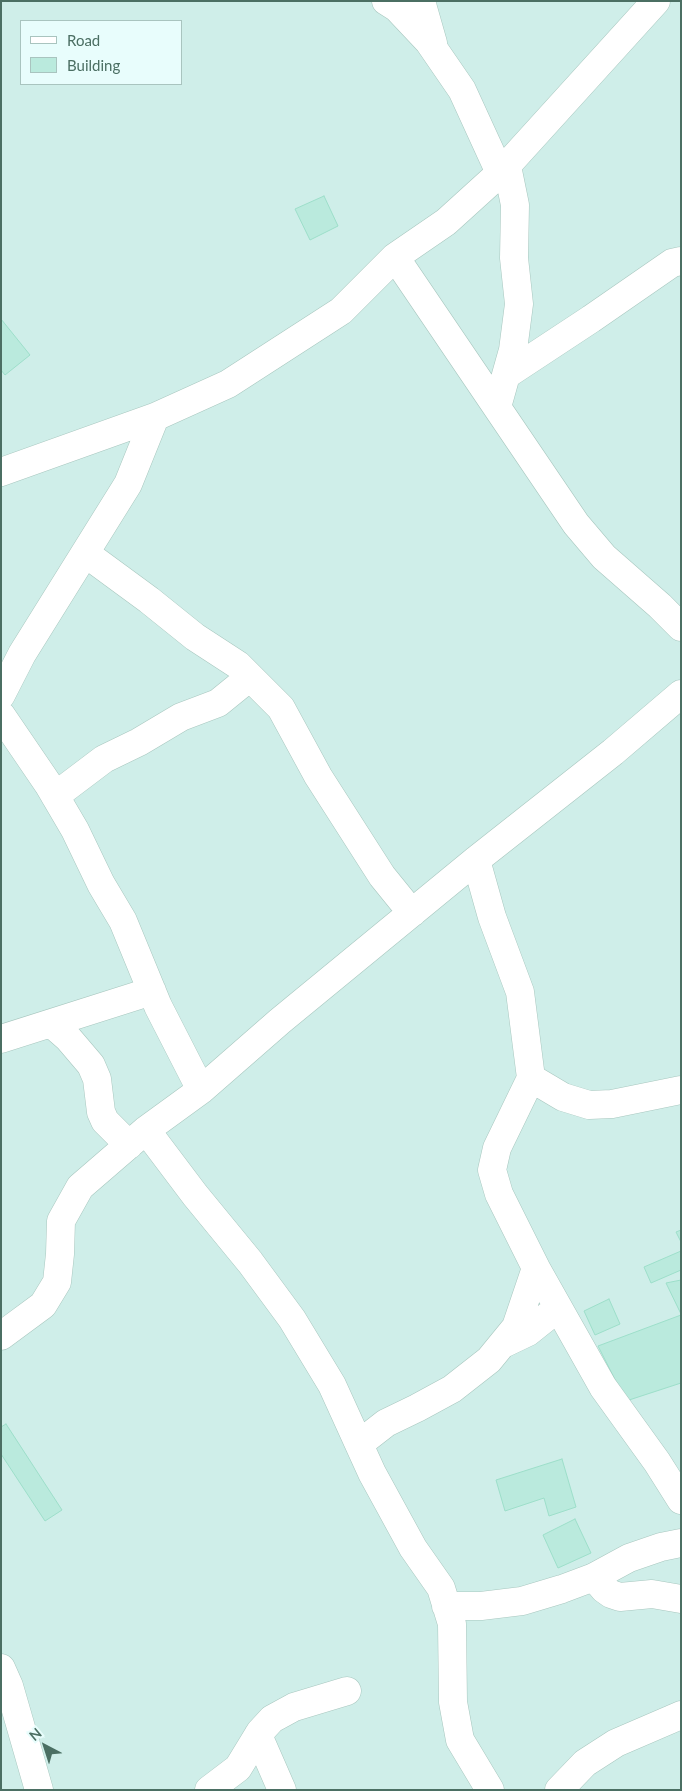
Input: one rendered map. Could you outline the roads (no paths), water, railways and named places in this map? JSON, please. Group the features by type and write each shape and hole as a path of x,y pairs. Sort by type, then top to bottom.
{"street":[{"path":"386,1 397,8 429,42 462,90 504,169 515,205 514,258 519,304 513,350 497,407"},
{"path":"421,1 436,51"},
{"path":"1,472 155,417 228,384 342,312 394,257 446,222 504,169 656,1"},
{"path":"394,257 576,524 604,557 681,627"},
{"path":"506,375 672,264 681,261"},
{"path":"3,684 128,484 155,417"},
{"path":"85,553 149,600 194,637 238,665 281,708 318,776 382,876 412,913"},
{"path":"55,796 104,759 139,742 182,716 218,703 250,677"},
{"path":"1,1336 43,1305 57,1282 61,1221 80,1187 138,1138 201,1090 280,1021 476,860 613,752 681,694"},
{"path":"1,716 55,796 75,830 100,884 123,922 152,991 201,1090"},
{"path":"476,860 492,917 520,992 531,1078 496,1148 492,1170 499,1194 536,1268 603,1387 658,1462 681,1500"},
{"path":"1,1039 152,991"},
{"path":"52,1024 68,1038 91,1065 97,1078 101,1112 105,1121 138,1138 196,1195 250,1262 292,1319 332,1385 372,1473 413,1548 441,1588 452,1624 453,1702 460,1740 490,1790"},
{"path":"531,1078 563,1097 589,1105 612,1104 681,1090"},
{"path":"359,1444 386,1423 452,1389 489,1360 516,1327 536,1268"},
{"path":"501,1345 528,1332 558,1308"},
{"path":"446,1606 481,1606 522,1601 594,1577 629,1558 660,1547 681,1543"},
{"path":"594,1577 604,1589 620,1597 652,1594 681,1599"},
{"path":"1,1668 9,1686 39,1790"},
{"path":"209,1790 238,1768 258,1735 272,1719 294,1706 347,1691"},
{"path":"559,1790 585,1764 616,1743 681,1715"},
{"path":"258,1735 282,1790"}]}
